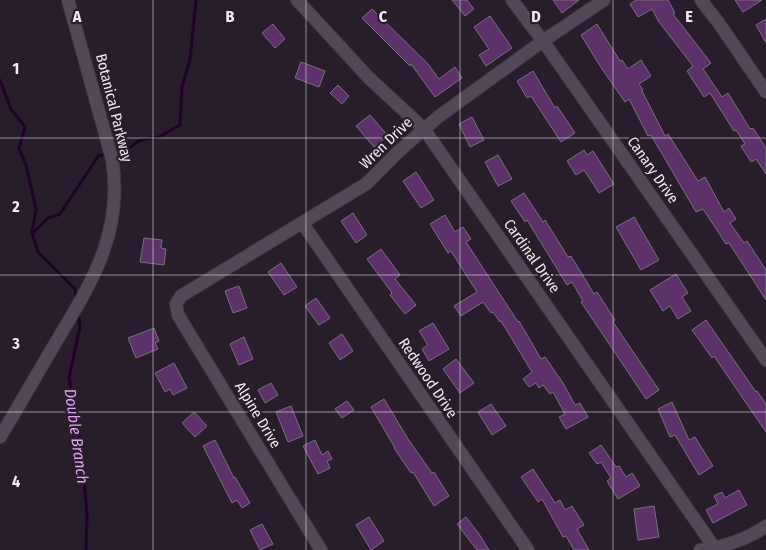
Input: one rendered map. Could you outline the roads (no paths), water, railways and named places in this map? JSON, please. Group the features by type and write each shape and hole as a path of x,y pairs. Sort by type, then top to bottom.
{"street":[{"name":"Botanical Parkway","path":"0,437 70,318 100,262 110,229 115,197 114,175 108,141 68,0"},
{"name":"Cardinal Drive","path":"297,0 369,78 424,129 715,549"},
{"name":"Canary Drive","path":"512,0 543,41 766,360"},
{"name":"Wren Drive","path":"181,296 303,224 366,184 424,129 543,41 604,0"},
{"path":"701,0 766,92"},
{"name":"Redwood Drive","path":"303,224 528,550"},
{"name":"Alpine Drive","path":"181,296 176,304 178,316 321,550"},
{"path":"700,550 715,549 737,542 766,526"}],"waterway":[{"path":"119,153 123,153 140,140 159,137 180,125 182,86 190,60 196,0"},
{"name":"Double Branch","path":"0,80 11,109 25,127 19,148 26,165 36,209 32,233 38,252 75,289 76,300"},
{"path":"33,233 48,218 60,214 99,155 102,155"},
{"name":"Double Branch","path":"78,313 80,326 69,378 81,447 87,513 86,550"}]}
